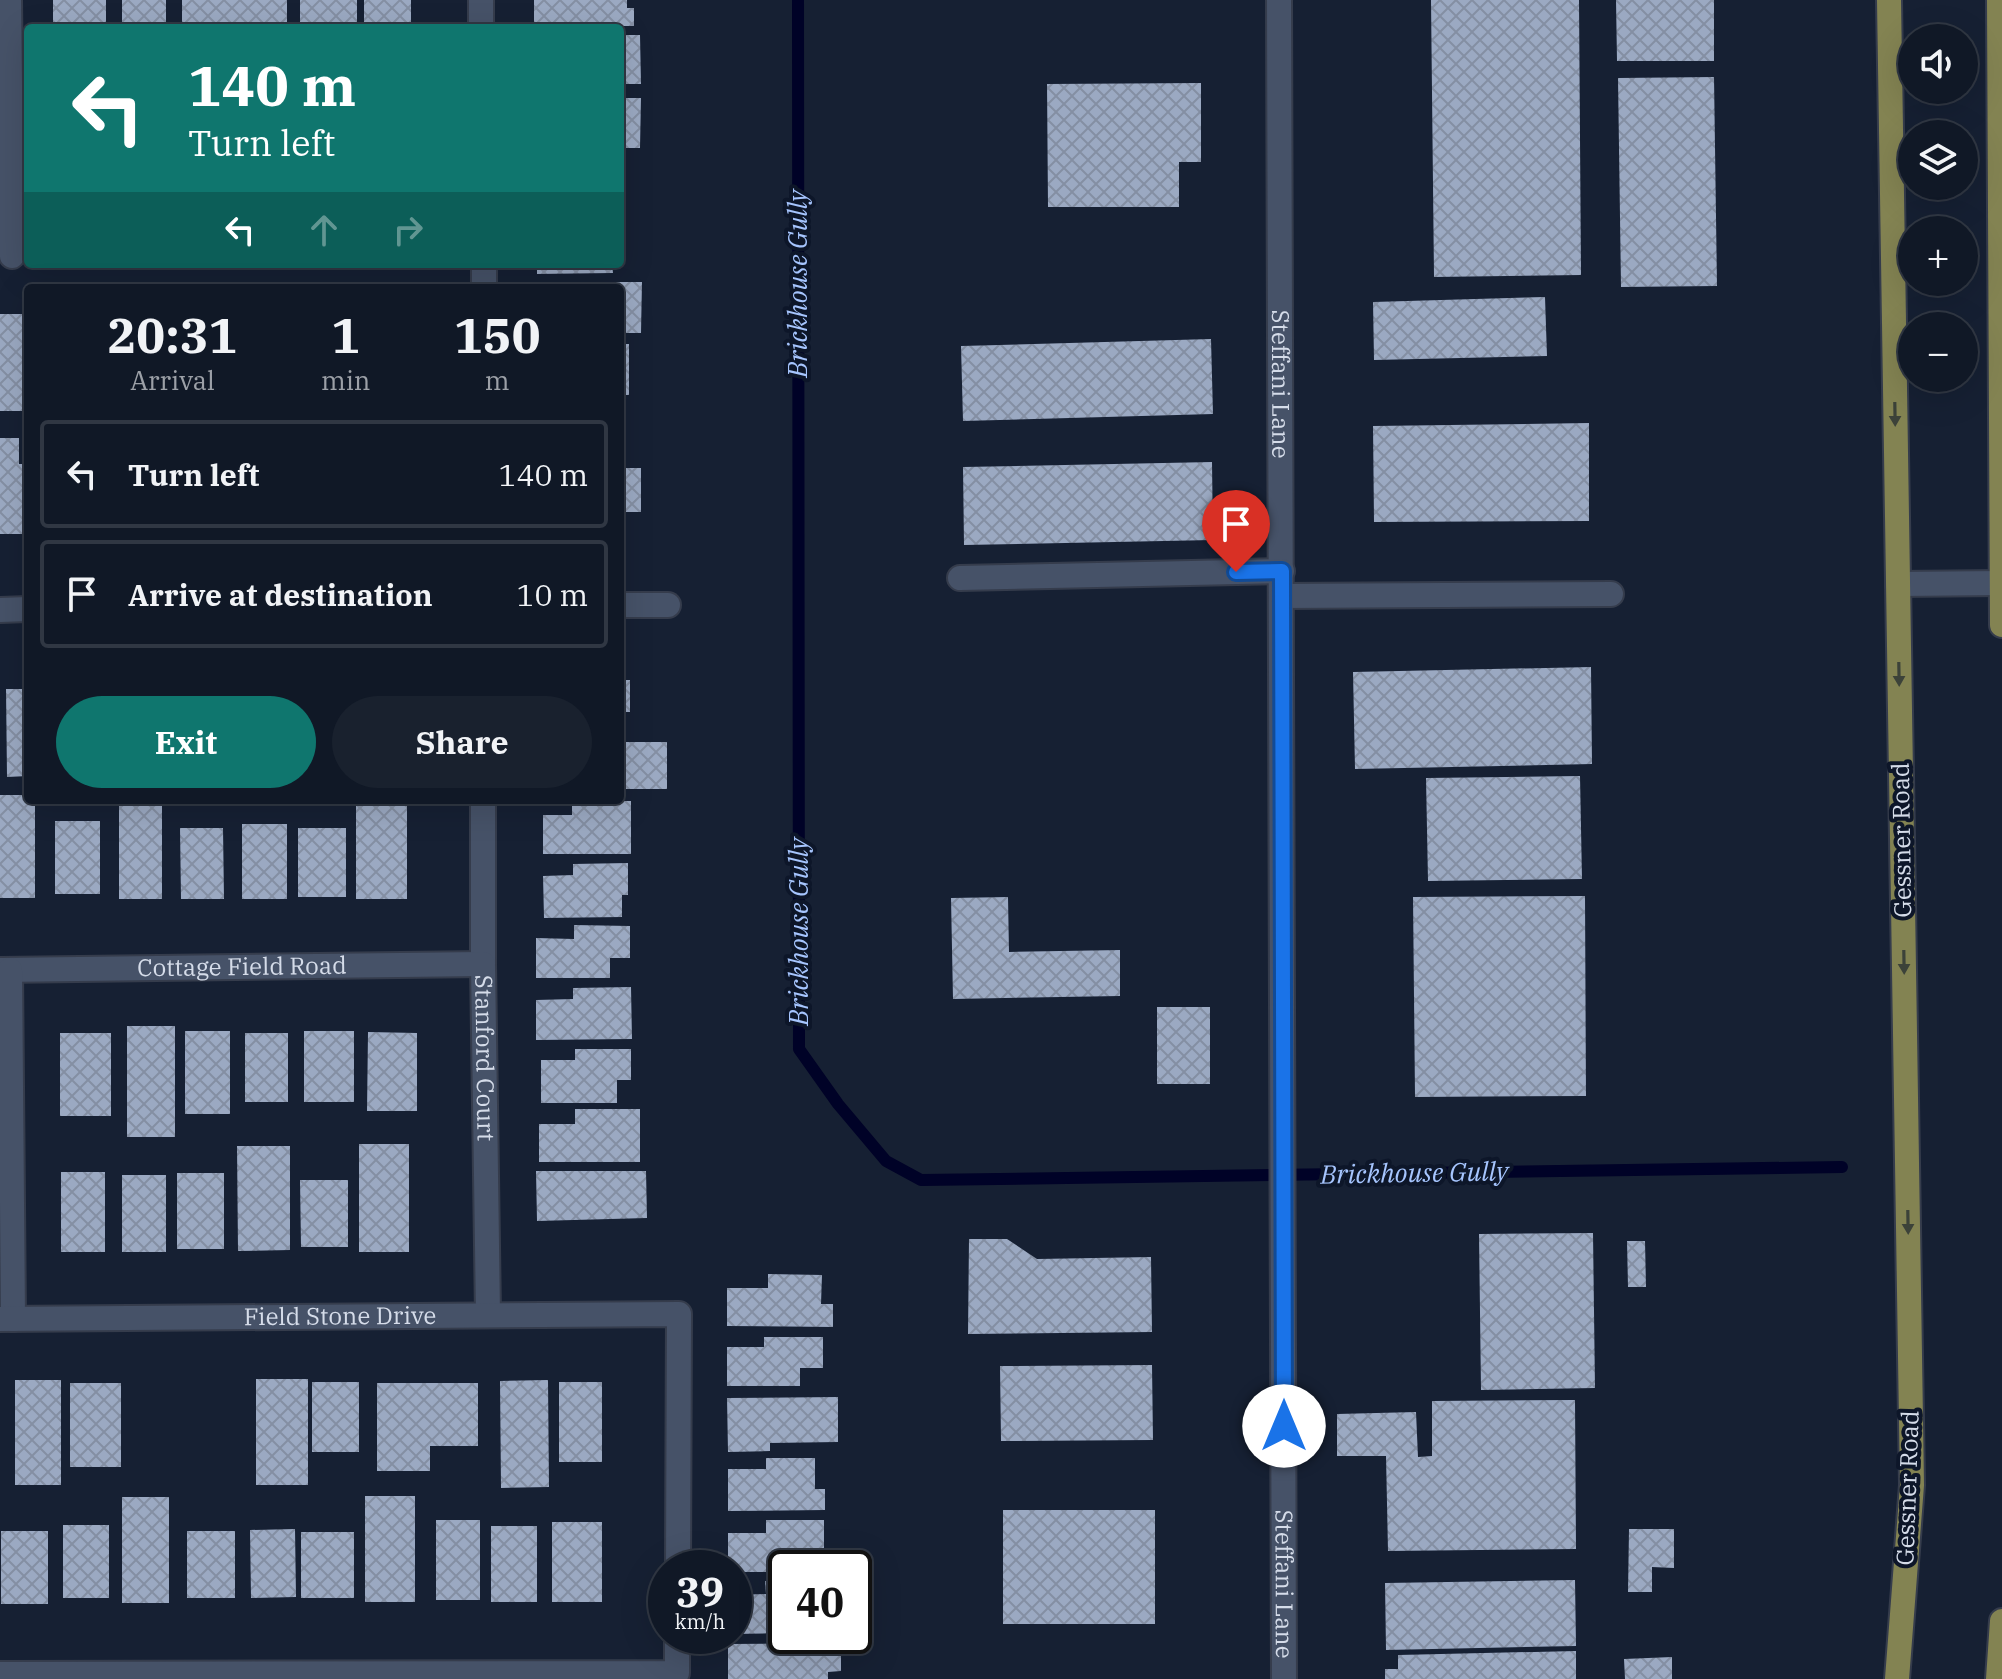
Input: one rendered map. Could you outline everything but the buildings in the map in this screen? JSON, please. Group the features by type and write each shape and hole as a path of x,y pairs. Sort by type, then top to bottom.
{"main road":[{"name":"Gessner Road","path":"1889,0 1912,1485 1897,1679"},
{"path":"1999,0 2002,625"},
{"path":"1998,1679 2002,1621"}],"street":[{"path":"9,0 13,256"},
{"path":"481,0 481,24"},
{"name":"Steffani Lane","path":"1279,0 1284,1679"},
{"path":"960,578 1282,571"},
{"path":"1898,584 2002,583"},
{"path":"1282,596 1611,594"},
{"path":"624,605 668,605"},
{"path":"0,610 24,609"},
{"name":"Stanford Court","path":"483,804 488,1315"},
{"name":"Cottage Field Road","path":"5,970 483,964"},
{"path":"5,970 7,1319"},
{"name":"Field Stone Drive","path":"7,1319 679,1314 678,1550"},
{"path":"0,1674 677,1673 677,1654"}],"waterway":[{"name":"Brickhouse Gully","path":"798,0 799,1049 838,1104 886,1161 921,1180 1842,1167"}],"route":[{"path":"1236,572 1282,571 1284,1426"}]}
